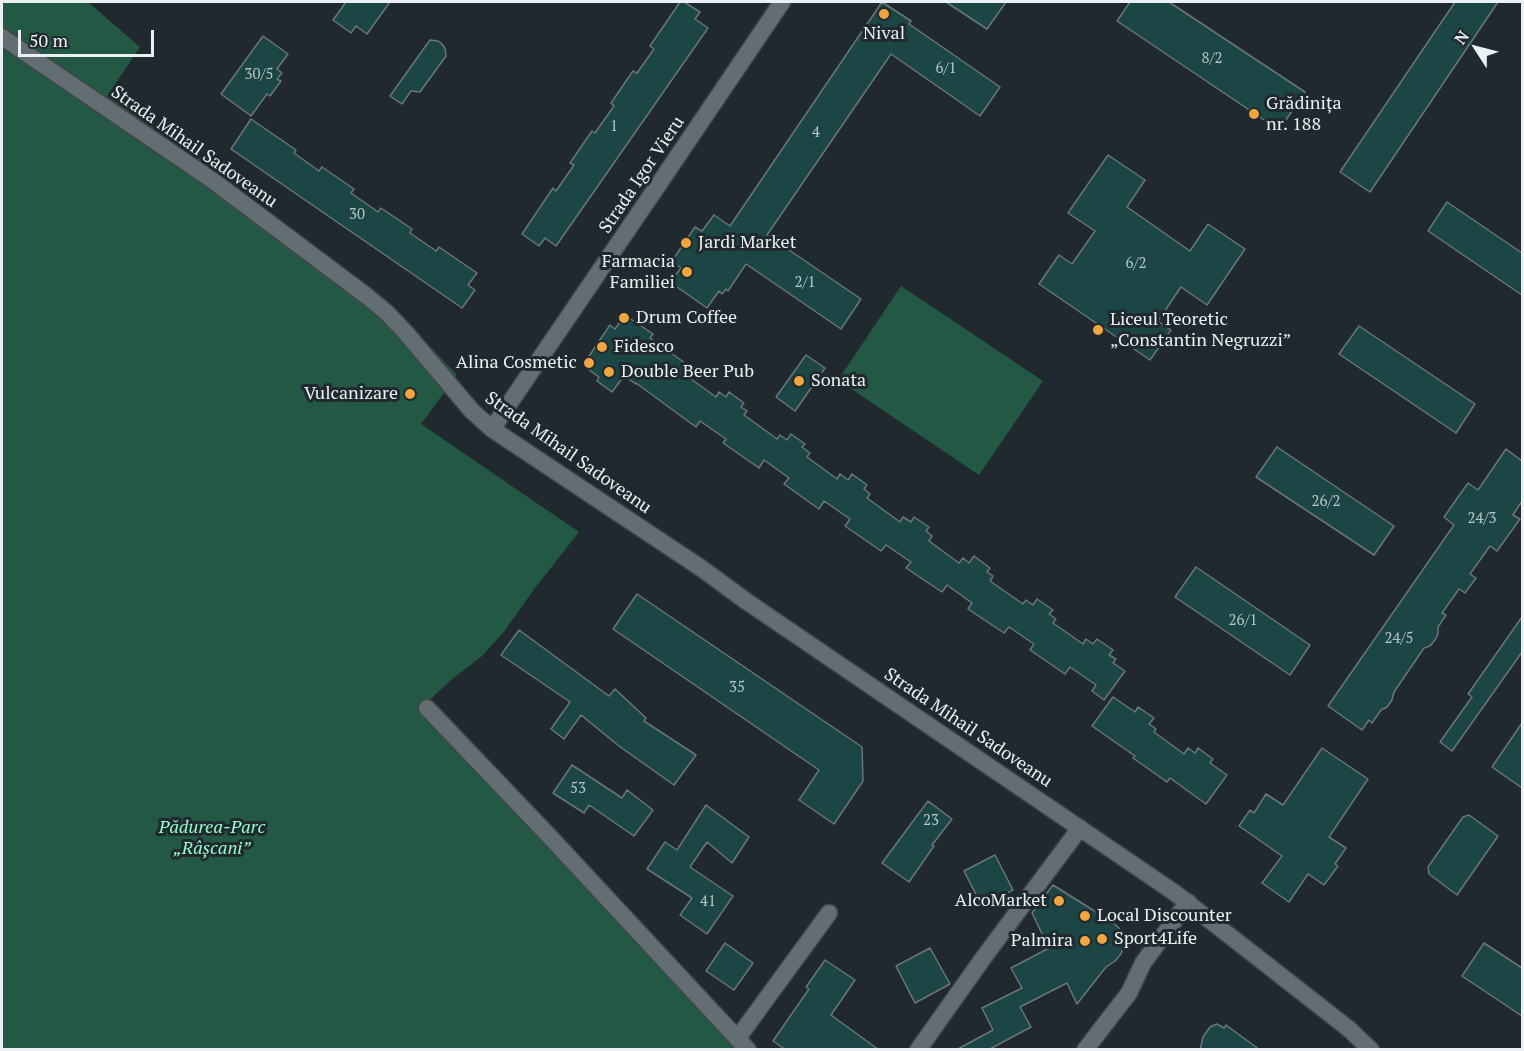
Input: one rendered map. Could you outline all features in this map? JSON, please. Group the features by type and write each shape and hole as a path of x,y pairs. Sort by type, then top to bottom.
{"street":[{"name":"Strada Igor Vieru","path":"492,429 782,2"},
{"name":"Strada Mihail Sadoveanu","path":"2,37 212,180 368,297 406,333 472,411 492,429 701,568 1188,902 1342,1023 1371,1050"},
{"path":"427,708 743,1044 829,913"},
{"path":"918,1050 1080,828"},
{"path":"1085,1050 1129,993 1143,963 1188,902"}],"green space":[{"name":"Pădurea-Parc „Râșcani”","path":"2,2 88,2 140,47 107,96 209,165 207,167 391,305 457,375 421,424 579,532 503,633 482,656 452,679 420,709 737,1049 2,1050"},
{"path":"901,286 1043,381 979,475 838,380"}],"building":[{"path":"346,2 390,2 367,34 356,26 351,33 333,20"},
{"path":"680,2 700,12 695,19 708,28 556,246 545,238 539,246 522,234 553,188 556,191 574,165 570,163 592,131 595,133 614,106 611,103 633,71 637,73 654,49 650,46"},
{"path":"882,2 911,21 909,24 1000,87 980,116 891,54 767,235 861,299 841,329 746,264 728,291 726,289 722,294 719,291 707,308 670,282 681,268 672,261 695,227 702,231 714,215 730,226"},
{"path":"946,2 1006,2 987,29"},
{"path":"1130,2 1169,2 1305,92 1279,130 1117,21"},
{"path":"1455,2 1498,2 1370,192 1340,172"},
{"path":"263,36 288,54 277,69 282,73 277,79 281,81 270,96 267,94 251,116 221,94"},
{"path":"430,40 442,44 446,56 420,92 411,91 402,104 390,96"},
{"path":"251,119 296,150 294,153 319,171 322,167 354,189 351,193 378,212 381,208 412,229 410,233 436,251 439,247 477,273 468,285 475,290 462,308 231,149"},
{"path":"1108,155 1145,180 1127,207 1190,251 1208,224 1245,249 1207,305 1181,287 1158,321 1171,330 1150,360 1039,284 1059,255 1072,264 1095,231 1068,213"},
{"path":"1447,202 1522,253 1522,295 1428,231"},
{"path":"625,315 653,334 650,338 685,363 682,367 686,370 684,374 716,397 719,392 726,397 729,392 744,403 741,407 747,411 744,415 777,439 780,435 787,440 791,434 805,444 802,447 810,453 807,457 837,479 840,474 848,480 852,474 867,485 864,489 870,494 867,498 900,522 903,517 911,522 914,517 929,527 926,531 932,536 929,541 959,563 963,558 969,563 974,556 990,568 987,572 993,576 990,581 1023,604 1026,600 1033,605 1037,599 1053,610 1049,614 1056,619 1053,623 1083,644 1086,639 1093,644 1097,639 1113,650 1109,655 1116,659 1113,663 1125,671 1104,700 1092,691 1096,685 1070,667 1065,674 1030,650 1034,644 1009,627 1004,633 968,609 972,603 947,585 942,592 906,568 911,562 886,545 881,551 845,526 850,519 824,501 819,509 784,484 789,478 764,460 759,468 723,443 726,439 700,421 696,427 624,376 612,392 597,381 599,377 588,369 587,359 610,325 615,329"},
{"path":"1359,326 1475,404 1456,433 1339,354"},
{"path":"806,355 825,368 795,411 776,397"},
{"path":"1277,447 1394,526 1374,555 1256,477"},
{"path":"1506,449 1522,461 1522,501 1513,515 1520,519 1497,551 1490,546 1470,574 1476,578 1465,593 1459,589 1442,613 1446,615 1438,627 1435,640 1430,646 1424,648 1394,692 1387,707 1381,710 1372,723 1369,720 1362,730 1328,706 1454,525 1444,517 1468,483 1478,490"},
{"path":"1196,567 1310,645 1290,675 1175,597"},
{"path":"637,594 862,747 863,781 834,824 799,800 819,770 613,629"},
{"path":"1522,617 1522,652 1452,751 1440,742 1472,697 1468,694"},
{"path":"519,630 609,696 615,689 646,718 644,721 696,755 674,785 619,746 581,715 564,739 551,729 570,702 501,655"},
{"path":"1113,697 1135,712 1138,707 1154,718 1149,724 1156,729 1154,732 1184,754 1188,748 1195,753 1198,748 1213,759 1210,763 1227,775 1206,804 1170,778 1167,782 1092,726"},
{"path":"1522,723 1522,788 1492,767"},
{"path":"1322,748 1368,779 1329,837 1346,848 1335,864 1338,866 1324,885 1308,874 1289,902 1262,883 1282,856 1239,826 1250,810 1254,813 1266,794 1283,805"},
{"path":"572,765 622,798 627,790 653,810 634,836 589,805 584,813 553,793"},
{"path":"928,801 952,819 932,845 934,846 909,882 882,863"},
{"path":"706,805 749,837 732,863 707,842 690,867 733,896 707,934 680,915 692,898 647,869 665,842 677,850"},
{"path":"1469,815 1498,836 1457,895 1429,874 1428,867 1463,817"},
{"path":"995,855 1013,890 982,906 964,871"},
{"name":"Palmira","path":"1053,885 1119,928 1124,945 1121,954 1106,967 1077,1004 1067,983 1020,1007 1031,1027 988,1050 956,1050 993,1030 982,1008 1022,988 1011,968 1049,948 1032,913"},
{"path":"725,943 753,963 734,990 706,971"},
{"path":"1484,943 1522,968 1522,1016 1462,976"},
{"path":"930,948 950,984 915,1003 896,966"},
{"path":"825,960 855,980 831,1015 879,1050 786,1050 773,1041 809,989 806,987"},
{"path":"1217,1024 1224,1028 1226,1025 1260,1050 1200,1050 1203,1037 1210,1027"}],"place":[{"name":"Nival","path":"884,14"},
{"name":"Grădinița nr. 188","path":"1254,114"},
{"name":"Jardi Market","path":"686,243"},
{"name":"Farmacia Familiei","path":"687,272"},
{"name":"Drum Coffee","path":"624,318"},
{"name":"Liceul Teoretic „Constantin Negruzzi”","path":"1098,330"},
{"name":"Fidesco","path":"602,347"},
{"name":"Alina Cosmetic","path":"589,363"},
{"name":"Double Beer Pub","path":"609,372"},
{"name":"Sonata","path":"799,381"},
{"name":"Vulcanizare","path":"410,394"},
{"name":"AlcoMarket","path":"1059,901"},
{"name":"Local Discounter","path":"1085,916"},
{"name":"Sport4Life","path":"1102,939"},
{"name":"Palmira","path":"1085,941"}]}
